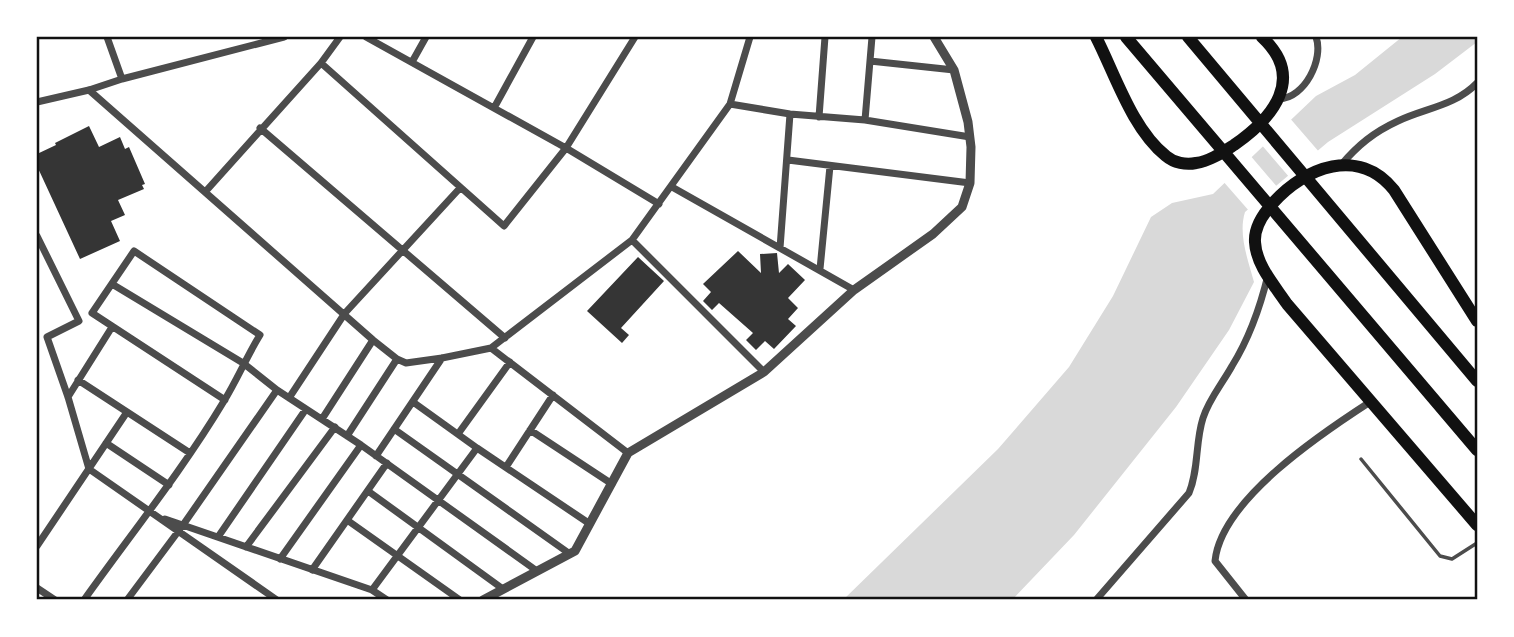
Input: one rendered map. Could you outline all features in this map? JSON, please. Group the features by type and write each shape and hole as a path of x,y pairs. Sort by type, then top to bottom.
{"highway":[{"path":"1096,37 1143,130 1166,156 1179,163 1200,162 1226,150 1266,119 1279,99 1283,82 1282,67 1272,48 1262,37"},
{"path":"1126,37 1477,450"},
{"path":"1188,37 1477,381"},
{"path":"1477,321 1388,183 1379,175 1363,168 1341,165 1325,167 1294,184 1276,199 1262,217 1255,245 1268,275 1287,304 1477,524"}],"street":[{"path":"107,37 122,79"},
{"path":"37,102 284,37"},
{"path":"206,191 321,63 340,37"},
{"path":"366,37 566,148 659,204"},
{"path":"412,62 426,37"},
{"path":"494,108 533,37"},
{"path":"321,63 504,226 566,148 635,37"},
{"path":"89,90 373,340 397,359 407,363 491,348 632,240 730,104 750,37"},
{"path":"819,117 825,37"},
{"path":"864,120 872,37"},
{"path":"483,600 575,551 628,453 764,372 854,290 950,220 966,199 970,183 970,137 965,107 954,70 934,37"},
{"path":"1279,99 1296,93 1317,62 1319,46 1315,37"},
{"path":"870,61 954,70"},
{"path":"1341,165 1367,137 1399,120 1438,108 1467,94 1477,83"},
{"path":"730,104 790,114 864,120 970,137"},
{"path":"780,248 790,114"},
{"path":"260,128 505,338"},
{"path":"788,160 970,183"},
{"path":"820,270 830,166"},
{"path":"672,187 854,290"},
{"path":"289,398 345,313 460,188"},
{"path":"37,239 79,321 47,337 89,469 180,529 277,600"},
{"path":"632,240 764,372"},
{"path":"88,599 225,400 260,335 134,251 92,313"},
{"path":"1096,600 1189,493 1195,475 1202,420 1209,402 1251,330 1268,275"},
{"path":"112,284 243,363 277,390 387,463 537,571"},
{"path":"75,312 92,313 225,400"},
{"path":"68,397 112,327"},
{"path":"321,419 373,340"},
{"path":"37,347 48,342"},
{"path":"491,348 628,453"},
{"path":"376,456 442,358"},
{"path":"347,436 397,359"},
{"path":"458,434 510,362"},
{"path":"78,380 190,453"},
{"path":"127,600 277,390"},
{"path":"506,467 553,395"},
{"path":"413,401 590,524"},
{"path":"1246,600 1215,561 1223,532 1255,493 1309,442 1370,402"},
{"path":"218,537 306,409"},
{"path":"37,545 127,412"},
{"path":"246,547 334,427"},
{"path":"394,429 570,554"},
{"path":"530,430 612,484"},
{"path":"106,443 169,485"},
{"path":"280,559 361,445"},
{"path":"372,590 477,448"},
{"path":"312,570 387,463"},
{"path":"368,491 503,589"},
{"path":"347,520 460,600"},
{"path":"180,529 218,537 372,590 387,600"},
{"path":"37,588 55,600"}],"lane":[{"path":"1361,459 1440,556 1452,559 1477,543"}],"shaded area":[{"path":"1402,37 1477,37 1477,42 1435,74 1328,142 1245,212 1243,238 1254,282 1229,330 1176,407 1074,535 1012,600 843,600 998,449 1069,367 1113,296 1151,217 1172,203 1213,194 1316,96 1355,75"}],"pier":[{"path":"1288,116 1320,153 1290,178 1260,143"},
{"path":"1249,154 1278,188 1250,212 1222,180"}],"building":[{"path":"89,126 99,147 120,137 125,149 129,147 145,184 142,185 144,189 118,200 125,215 111,221 120,241 80,259 37,166 37,154"},
{"path":"738,251 761,273 760,254 777,253 779,273 788,264 805,280 788,298 798,308 788,319 796,326 774,349 765,341 756,350 746,340 753,333 719,303 712,310 703,301 711,292 703,284"},
{"path":"638,257 664,281 621,328 629,335 622,343 587,311"}]}
